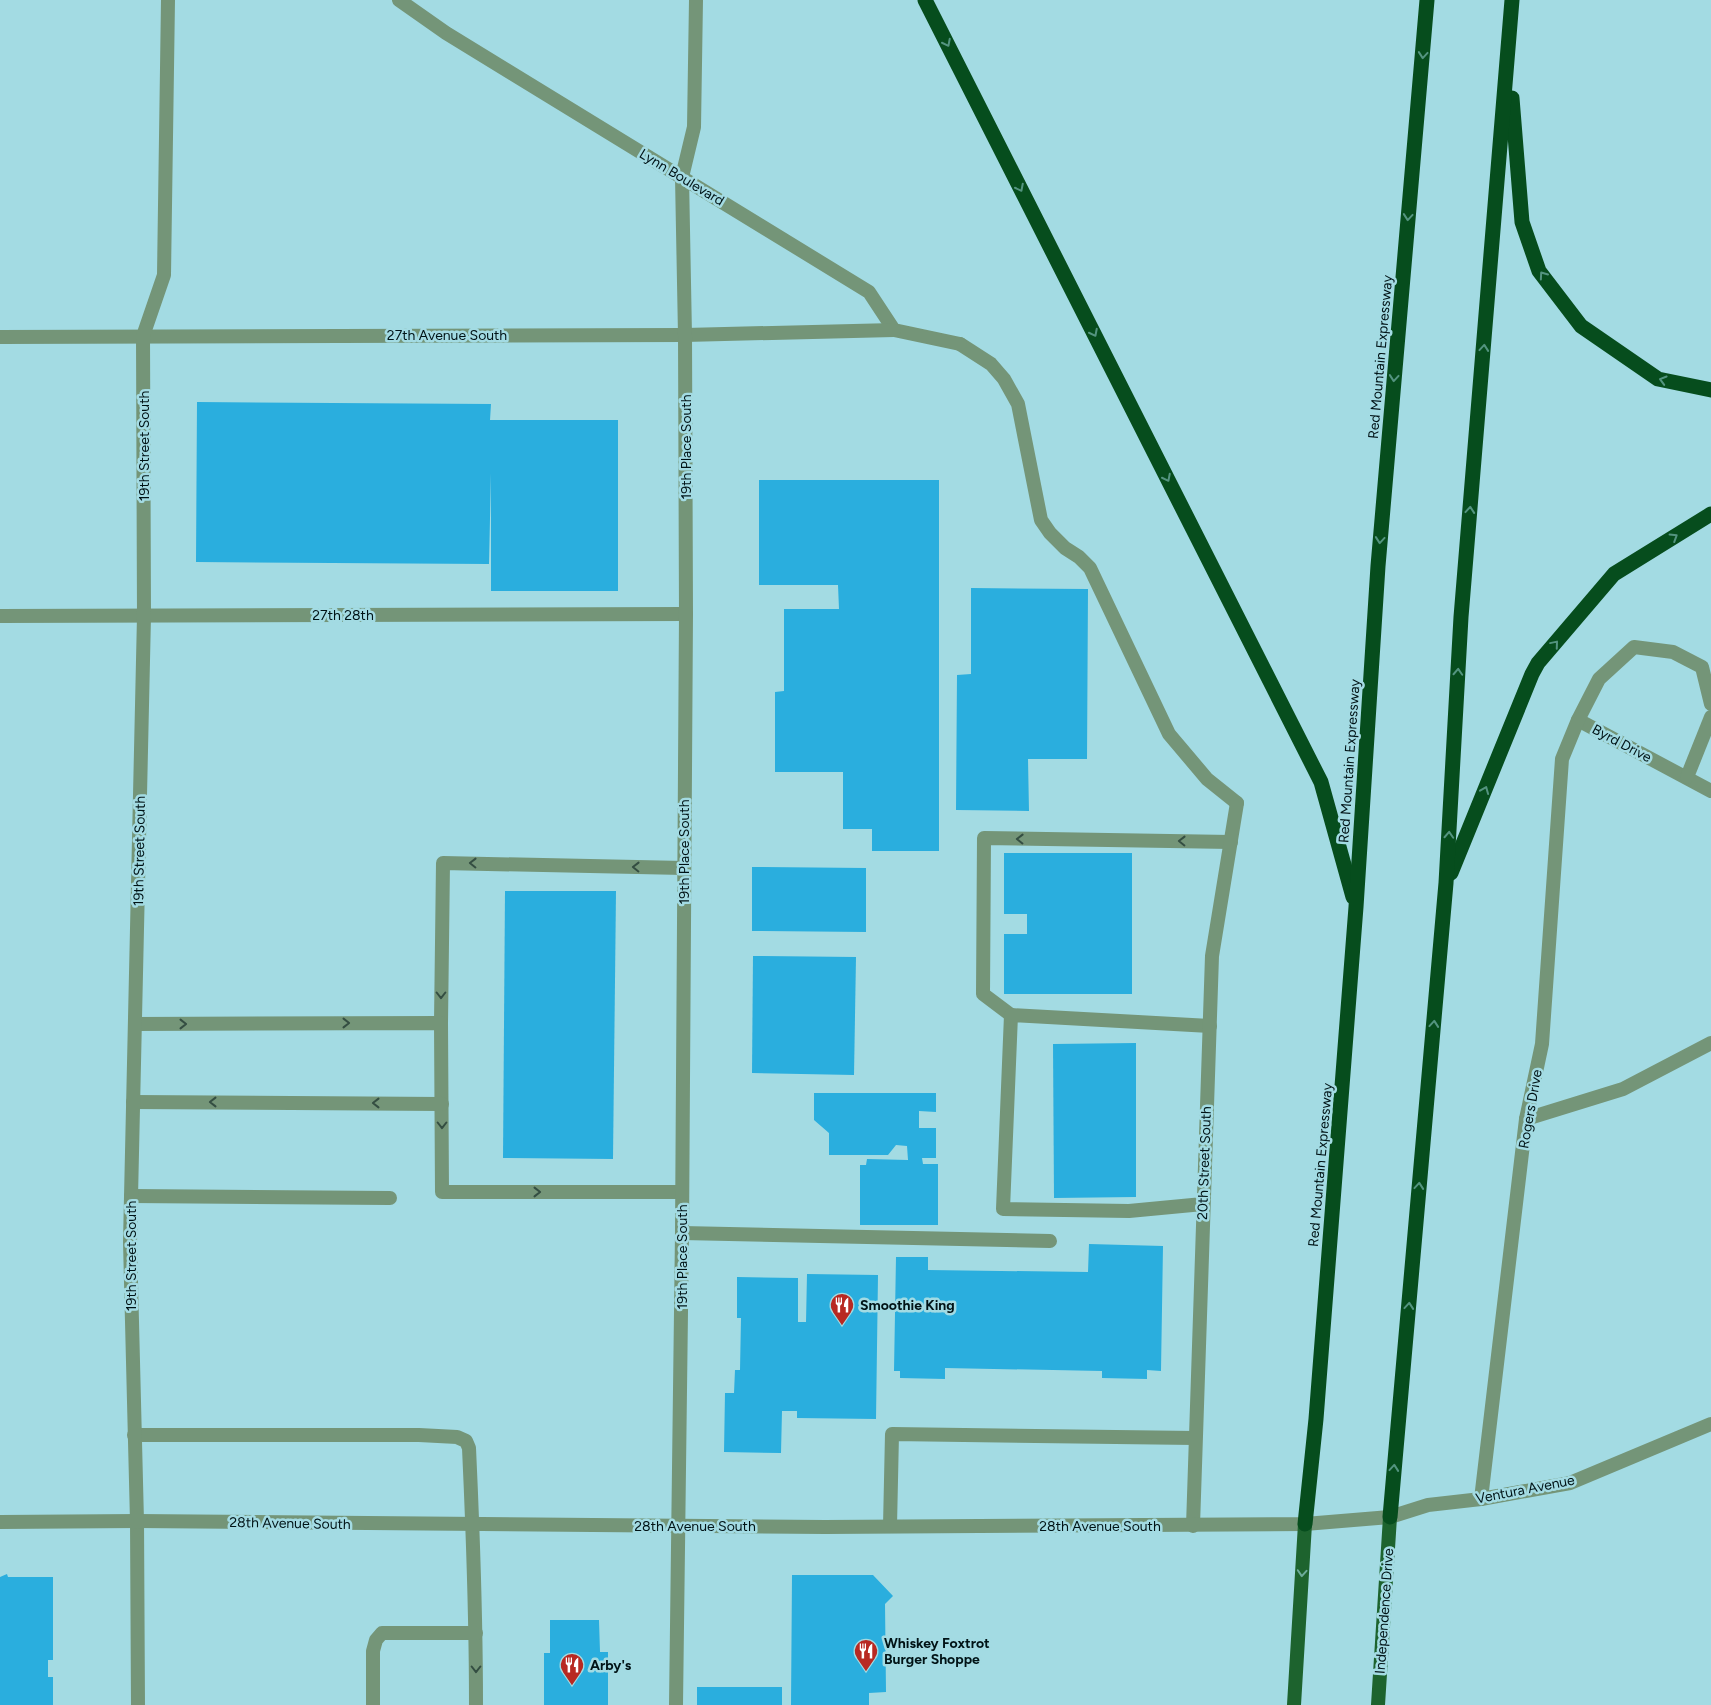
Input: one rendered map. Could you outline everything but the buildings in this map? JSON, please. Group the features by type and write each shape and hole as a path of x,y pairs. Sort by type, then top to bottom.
{"highway":[{"path":"925,0 1321,782 1356,907"},
{"path":"1390,1517 1446,883 1461,617 1512,0"},
{"name":"Red Mountain Expressway","path":"1306,1524 1356,907 1378,566 1427,3"},
{"path":"1508,52 1522,222 1539,271 1581,326 1658,379 1711,390"},
{"path":"1446,883 1538,663 1614,574 1711,514"}],"main road":[{"name":"Independence Drive","path":"1378,1705 1390,1517"},
{"path":"1294,1705 1306,1524"}],"street":[{"name":"19th Street South","path":"138,1705 137,1521 130,1252 144,616 143,336 164,275 168,0"},
{"name":"Lynn Boulevard","path":"399,0 446,33 869,292 894,330"},
{"name":"19th Place South","path":"676,1705 682,1233 686,614 685,335 682,177 694,127 696,0"},
{"name":"27th Avenue South","path":"0,337 685,335 894,330"},
{"name":"20th Street South","path":"894,330 960,344 991,364 1004,379 1018,404 1041,520 1050,533 1065,548 1079,556 1090,568 1169,734 1206,779 1237,802 1212,956 1192,1526"},
{"name":"27th 28th","path":"0,616 686,614"},
{"name":"Byrd Drive","path":"1711,704 1702,667 1673,652 1634,647 1599,679 1578,720 1711,791"},
{"path":"1687,777 1711,717"},
{"name":"Rogers Drive","path":"1481,1499 1526,1119 1542,1044 1562,759 1578,720"},
{"path":"1210,1026 1011,1015 983,994 984,838 1231,842"},
{"path":"682,1192 442,1192 442,863 684,868"},
{"path":"1011,1015 1002,1209 1129,1211 1203,1204"},
{"path":"135,1024 441,1023"},
{"path":"1526,1119 1623,1089 1711,1043"},
{"path":"133,1102 442,1104"},
{"path":"131,1196 390,1198"},
{"path":"682,1233 1050,1241"},
{"name":"Ventura Avenue","path":"1390,1517 1428,1505 1481,1499 1570,1483 1711,1424"},
{"path":"890,1526 892,1434 1195,1438"},
{"path":"134,1435 363,1435 457,1437 466,1441 470,1448 476,1633 476,1705"},
{"name":"28th Avenue South","path":"0,1522 137,1521 678,1527 1192,1526 1306,1524 1390,1517"},
{"path":"373,1705 373,1651 376,1640 382,1633 476,1633"}],"place":[{"name":"Smoothie King","path":"842,1326"},
{"name":"Whiskey Foxtrot Burger Shoppe","path":"866,1672"},
{"name":"Arby's","path":"572,1686"}]}
